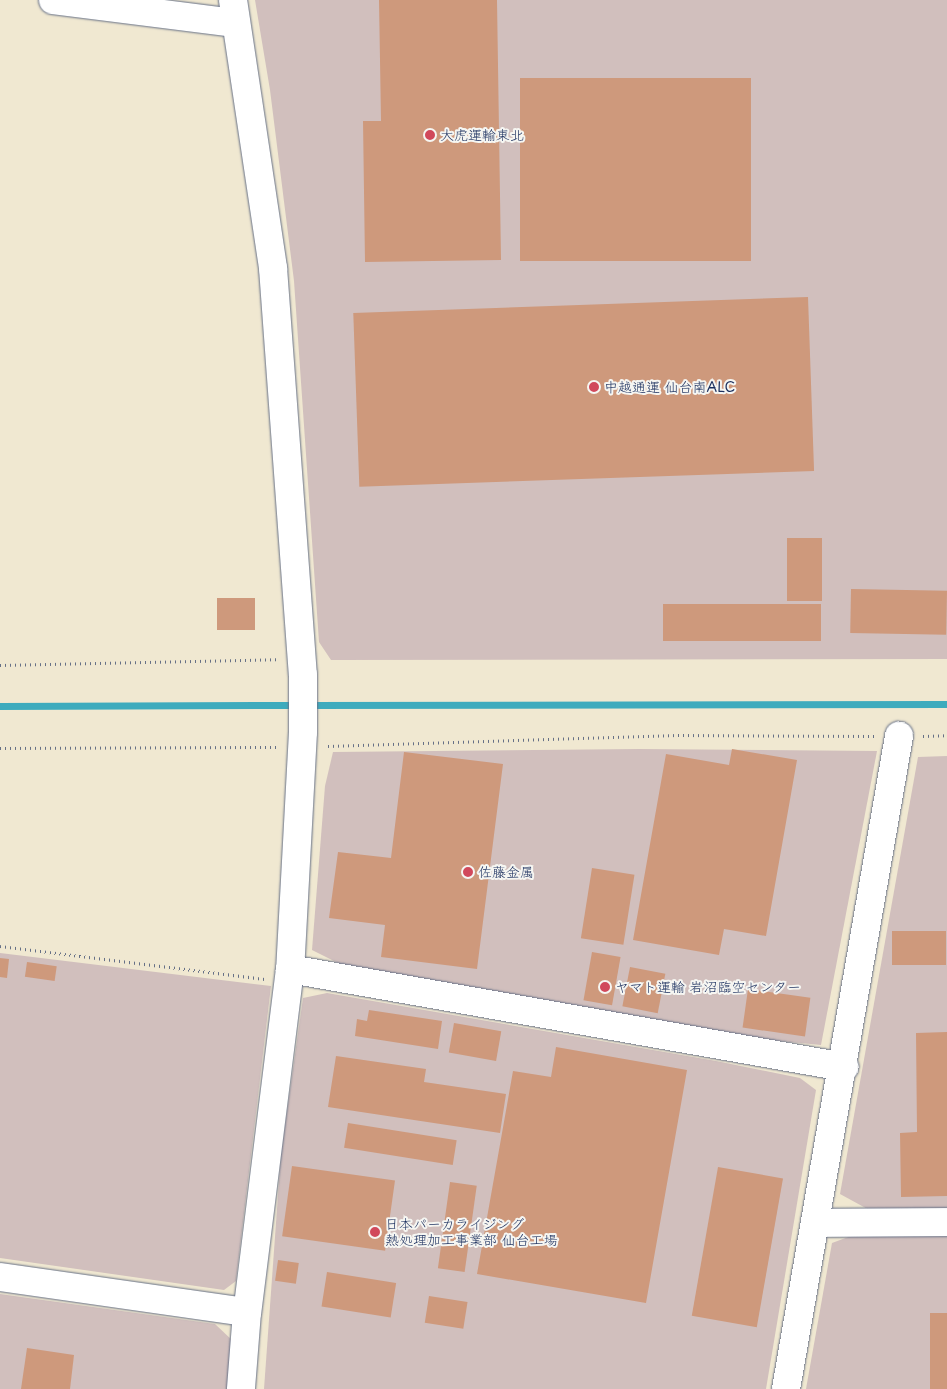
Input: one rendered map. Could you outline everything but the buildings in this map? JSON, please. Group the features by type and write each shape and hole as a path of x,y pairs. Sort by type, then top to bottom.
{"street":[{"path":"53,0 234,12 273,268 302,667 303,739 289,975 247,1312 241,1389"},
{"path":"786,1389 844,1067 899,736"},
{"path":"289,975 844,1067"},
{"path":"816,1223 947,1222"},
{"path":"0,1277 247,1312"}],"path":[{"path":"0,665 302,667"},
{"path":"0,748 303,739 678,735 947,735"},
{"path":"0,946 289,975"}],"shaded area":[{"path":"255,0 947,0 947,659 331,660 319,642 294,281 270,90"},
{"path":"639,749 877,751 821,1045 750,1038 352,970 312,950 325,786 333,752"},
{"path":"947,756 947,1210 873,1212 840,1194 918,757"},
{"path":"0,953 271,986 236,1281 224,1290 0,1258"},
{"path":"327,993 716,1061 800,1078 816,1090 766,1389 264,1389 281,1154 303,998"},
{"path":"947,1234 947,1389 806,1389 832,1243 851,1236"},
{"path":"0,1294 215,1324 233,1341 229,1389 0,1389"}],"waterway":[{"path":"307,705 947,704"},
{"path":"0,706 297,705"}],"place":[{"name":"大虎運輸東北","path":"430,135"},
{"name":"中越通運 仙台南ALC","path":"594,387"},
{"name":"佐藤金属","path":"468,872"},
{"name":"ヤマト運輸 岩沼臨空センター","path":"605,987"},
{"name":"日本パーカライジング 熱処理加工事業部 仙台工場","path":"375,1232"}]}
